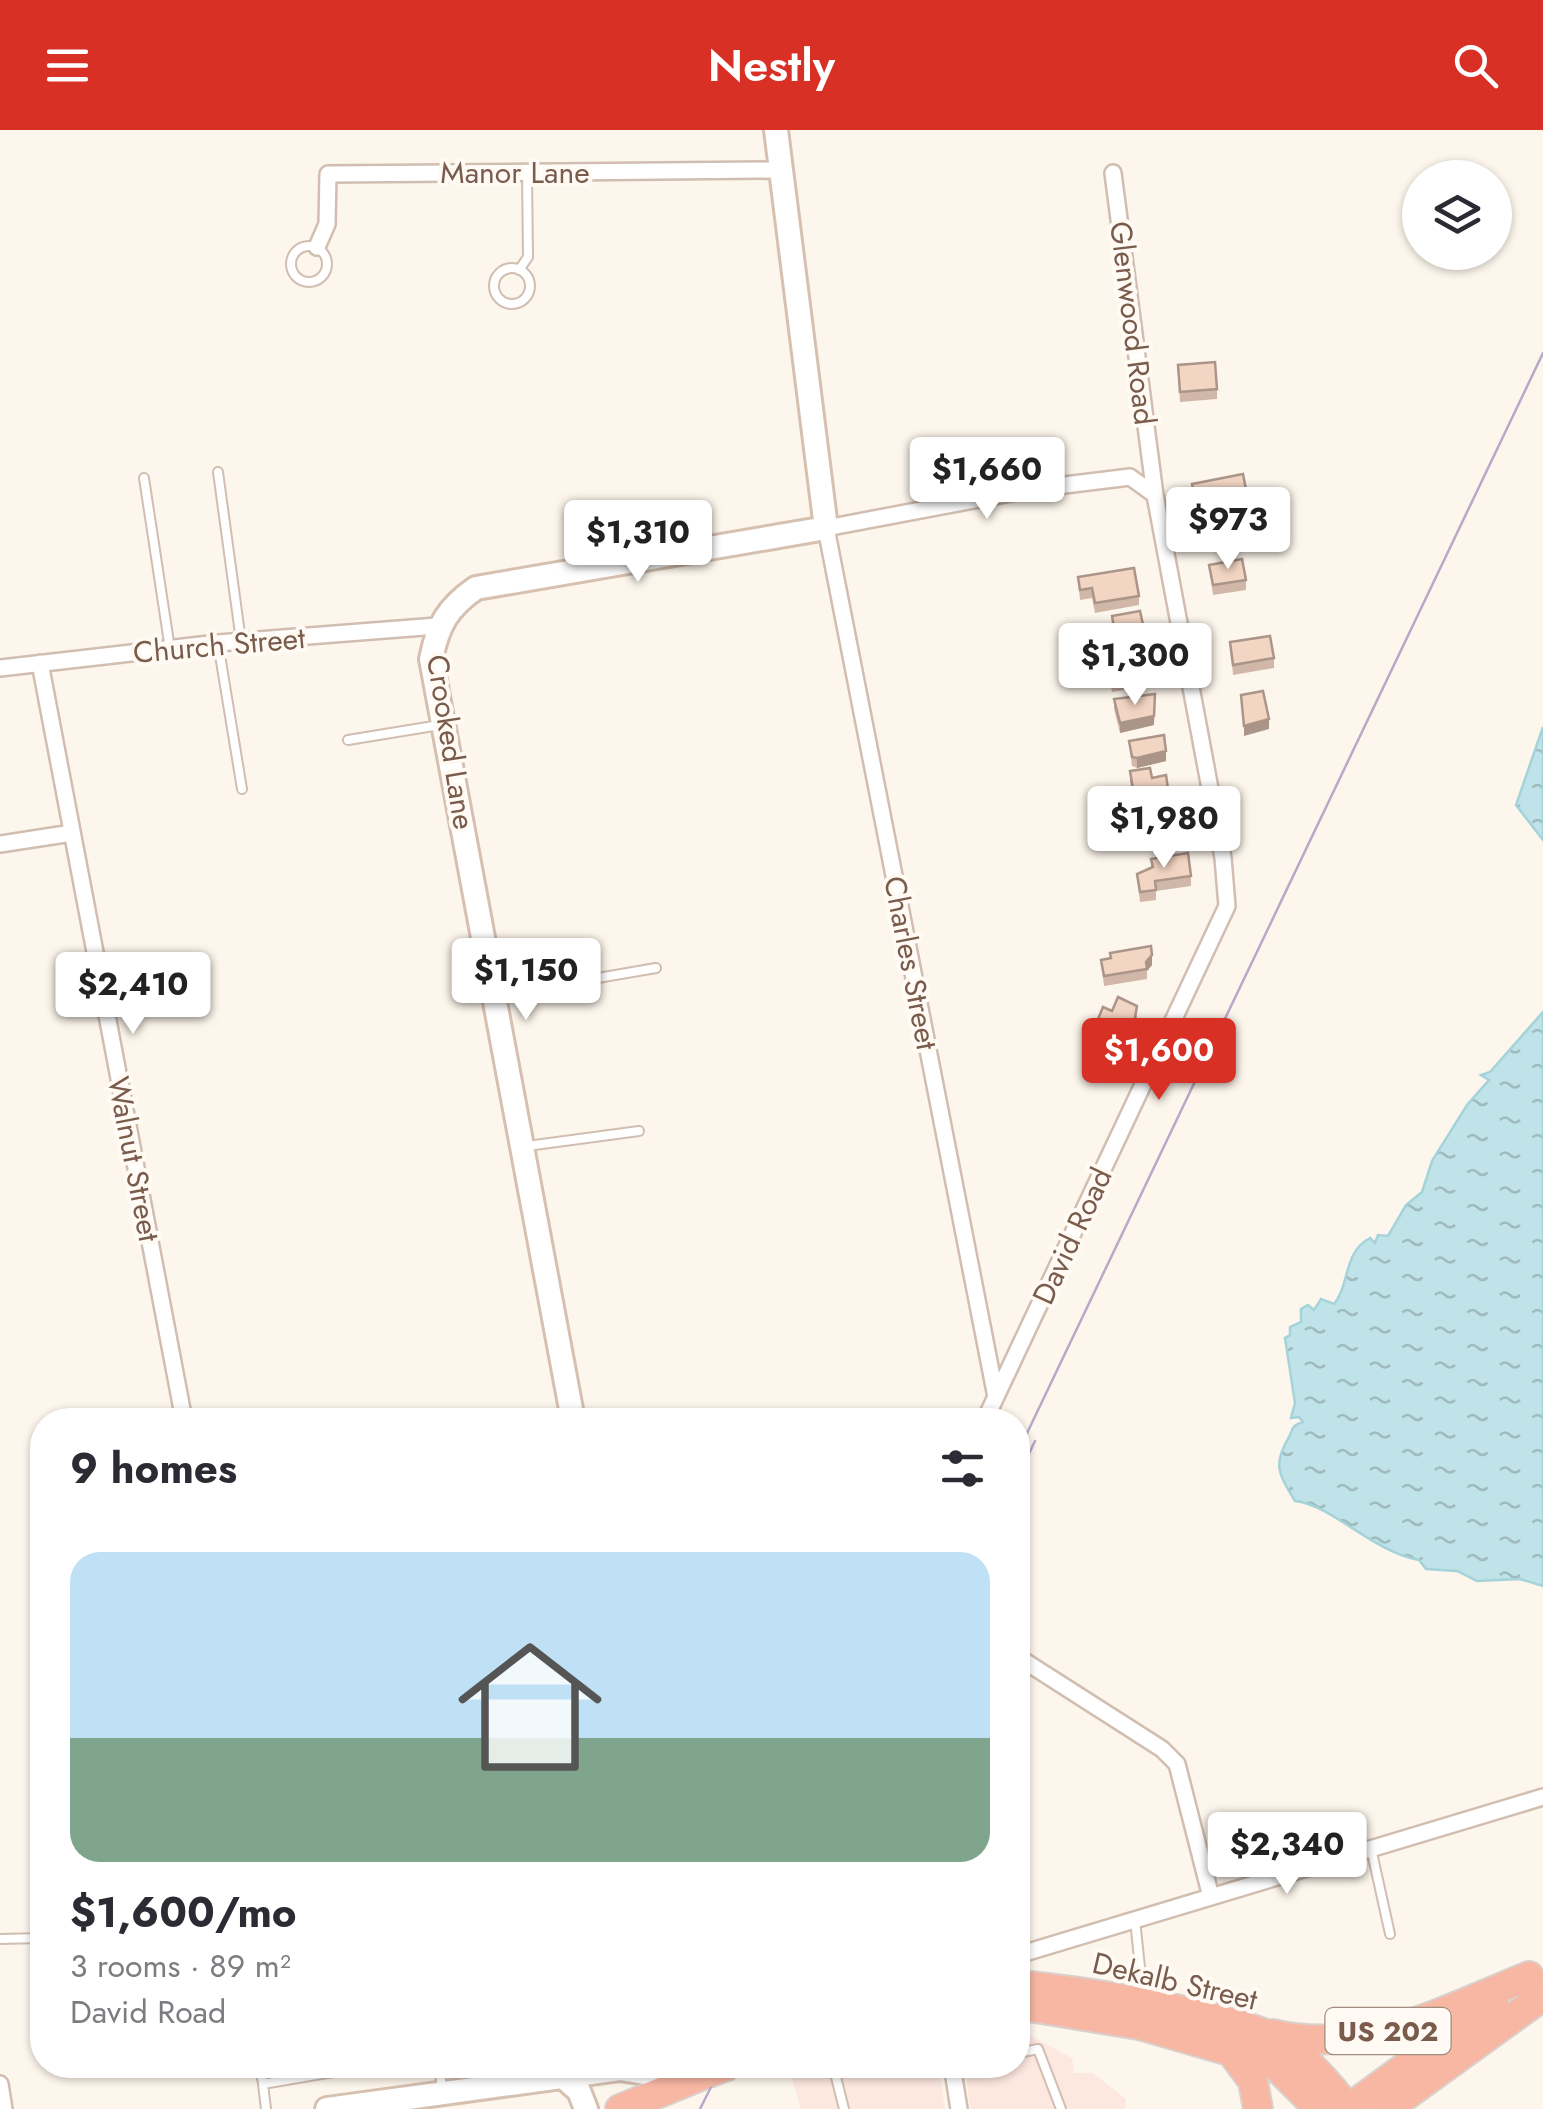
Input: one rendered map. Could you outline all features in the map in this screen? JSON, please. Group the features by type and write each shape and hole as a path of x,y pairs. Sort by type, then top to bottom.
{"highway":[{"name":"US 202","path":"1235,2038 1306,2042 1356,2039 1404,2027 1538,1979"},
{"name":"US 202","path":"1388,2109 1538,1979"},
{"path":"1348,2109 1538,1979"},
{"name":"Dekalb Street","path":"1030,1987 1063,1988 1141,2015 1235,2038 1281,2042 1327,2082 1348,2109"},
{"name":"Dekalb Street","path":"1030,2006 1141,2015"},
{"name":"Dekalb Street","path":"1235,2038 1274,2064 1319,2109"},
{"path":"1235,2038 1253,2082 1258,2109"},
{"path":"620,2109 689,2078"}],"street":[{"path":"776,130 778,170 826,528 1032,489 1130,477 1155,495"},
{"name":"Manor Lane","path":"317,247 328,224 328,174 778,170"},
{"name":"Glenwood Road","path":"1113,172 1155,495 1204,768"},
{"name":"Crooked Lane","path":"571,1408 431,659 438,626 456,602 476,588 503,580 826,528"},
{"name":"Charles Street","path":"826,528 996,1397"},
{"name":"Church Street","path":"0,668 218,643 438,626"},
{"name":"Walnut Street","path":"40,663 182,1408"},
{"name":"David Road","path":"991,1408 1226,906 1222,858 1204,768"},
{"path":"0,844 72,833"},
{"path":"1030,1665 1162,1749 1177,1764 1211,1897"},
{"path":"1030,1951 1543,1797"},
{"path":"327,2109 539,2078"},
{"path":"564,2078 579,2091 586,2109"},
{"path":"954,2078 959,2109"},
{"path":"0,2084 4,2109"}],"lane":[{"path":"519,270 528,257 526,172"},
{"path":"303,247 317,247 326,258 326,272 315,282 301,281 292,270 292,256 303,247"},
{"path":"506,270 519,270 528,280 528,293 519,302 505,302 496,293 496,279 506,270"},
{"path":"218,472 241,641"},
{"path":"144,478 170,649"},
{"path":"218,643 242,789"},
{"path":"348,740 445,724"},
{"path":"495,996 656,968"},
{"path":"522,1146 639,1131"},
{"path":"1371,1848 1390,1934"},
{"path":"1135,1920 1141,2015"},
{"path":"0,1939 30,1938"},
{"path":"1030,2051 1038,2050 1061,2109"},
{"path":"262,2078 266,2109"},
{"path":"263,2084 298,2078"},
{"path":"441,2078 443,2092"},
{"path":"837,2078 844,2109"}],"shaded area":[{"path":"1030,2037 1072,2058 1074,2073 1093,2073 1126,2099 1125,2109 970,2109 966,2078 1030,2078"},
{"path":"792,2078 941,2078 945,2109 801,2109"}],"water":[{"path":"1543,727 1543,840 1516,805"},
{"path":"1543,1012 1543,1586 1520,1579 1477,1581 1457,1571 1426,1569 1419,1560 1385,1548 1324,1511 1295,1501 1279,1463 1293,1428 1303,1422 1299,1417 1291,1418 1295,1403 1285,1338 1290,1335 1290,1327 1301,1322 1301,1309 1308,1305 1314,1310 1321,1299 1334,1304 1361,1244 1370,1238 1375,1243 1378,1235 1388,1236 1406,1205 1422,1192 1432,1161 1467,1105 1489,1080 1481,1075 1490,1072"}],"building":[{"path":"1215,362 1217,389 1180,392 1178,365"},
{"path":"1243,474 1248,500 1197,510 1192,484"},
{"path":"1242,559 1246,580 1213,585 1209,565"},
{"path":"1134,568 1139,596 1095,603 1092,588 1080,590 1078,577"},
{"path":"1140,611 1144,629 1115,634 1112,616"},
{"path":"1270,636 1274,658 1233,665 1230,642"},
{"path":"1148,649 1153,675 1112,683 1107,656"},
{"path":"1263,691 1269,719 1244,726 1241,695"},
{"path":"1155,694 1154,716 1120,723 1114,699"},
{"path":"1164,735 1166,751 1132,757 1129,741"},
{"path":"1150,768 1152,778 1166,775 1170,802 1136,807 1130,771"},
{"path":"1177,813 1181,833 1152,842 1151,834 1144,835 1141,820"},
{"path":"1188,853 1191,876 1155,881 1156,890 1140,892 1137,874 1153,867 1151,859"},
{"path":"1151,946 1147,969 1104,976 1101,960 1111,958 1110,953"},
{"path":"1118,997 1137,1006 1133,1029 1127,1027 1124,1034 1116,1030 1114,1046 1098,1038 1105,1025 1098,1019 1103,1007 1112,1011"}],"tram line":[{"path":"1030,1427 1543,353"},
{"path":"1030,1452 1035,1441"},
{"path":"700,2109 716,2078"}]}
